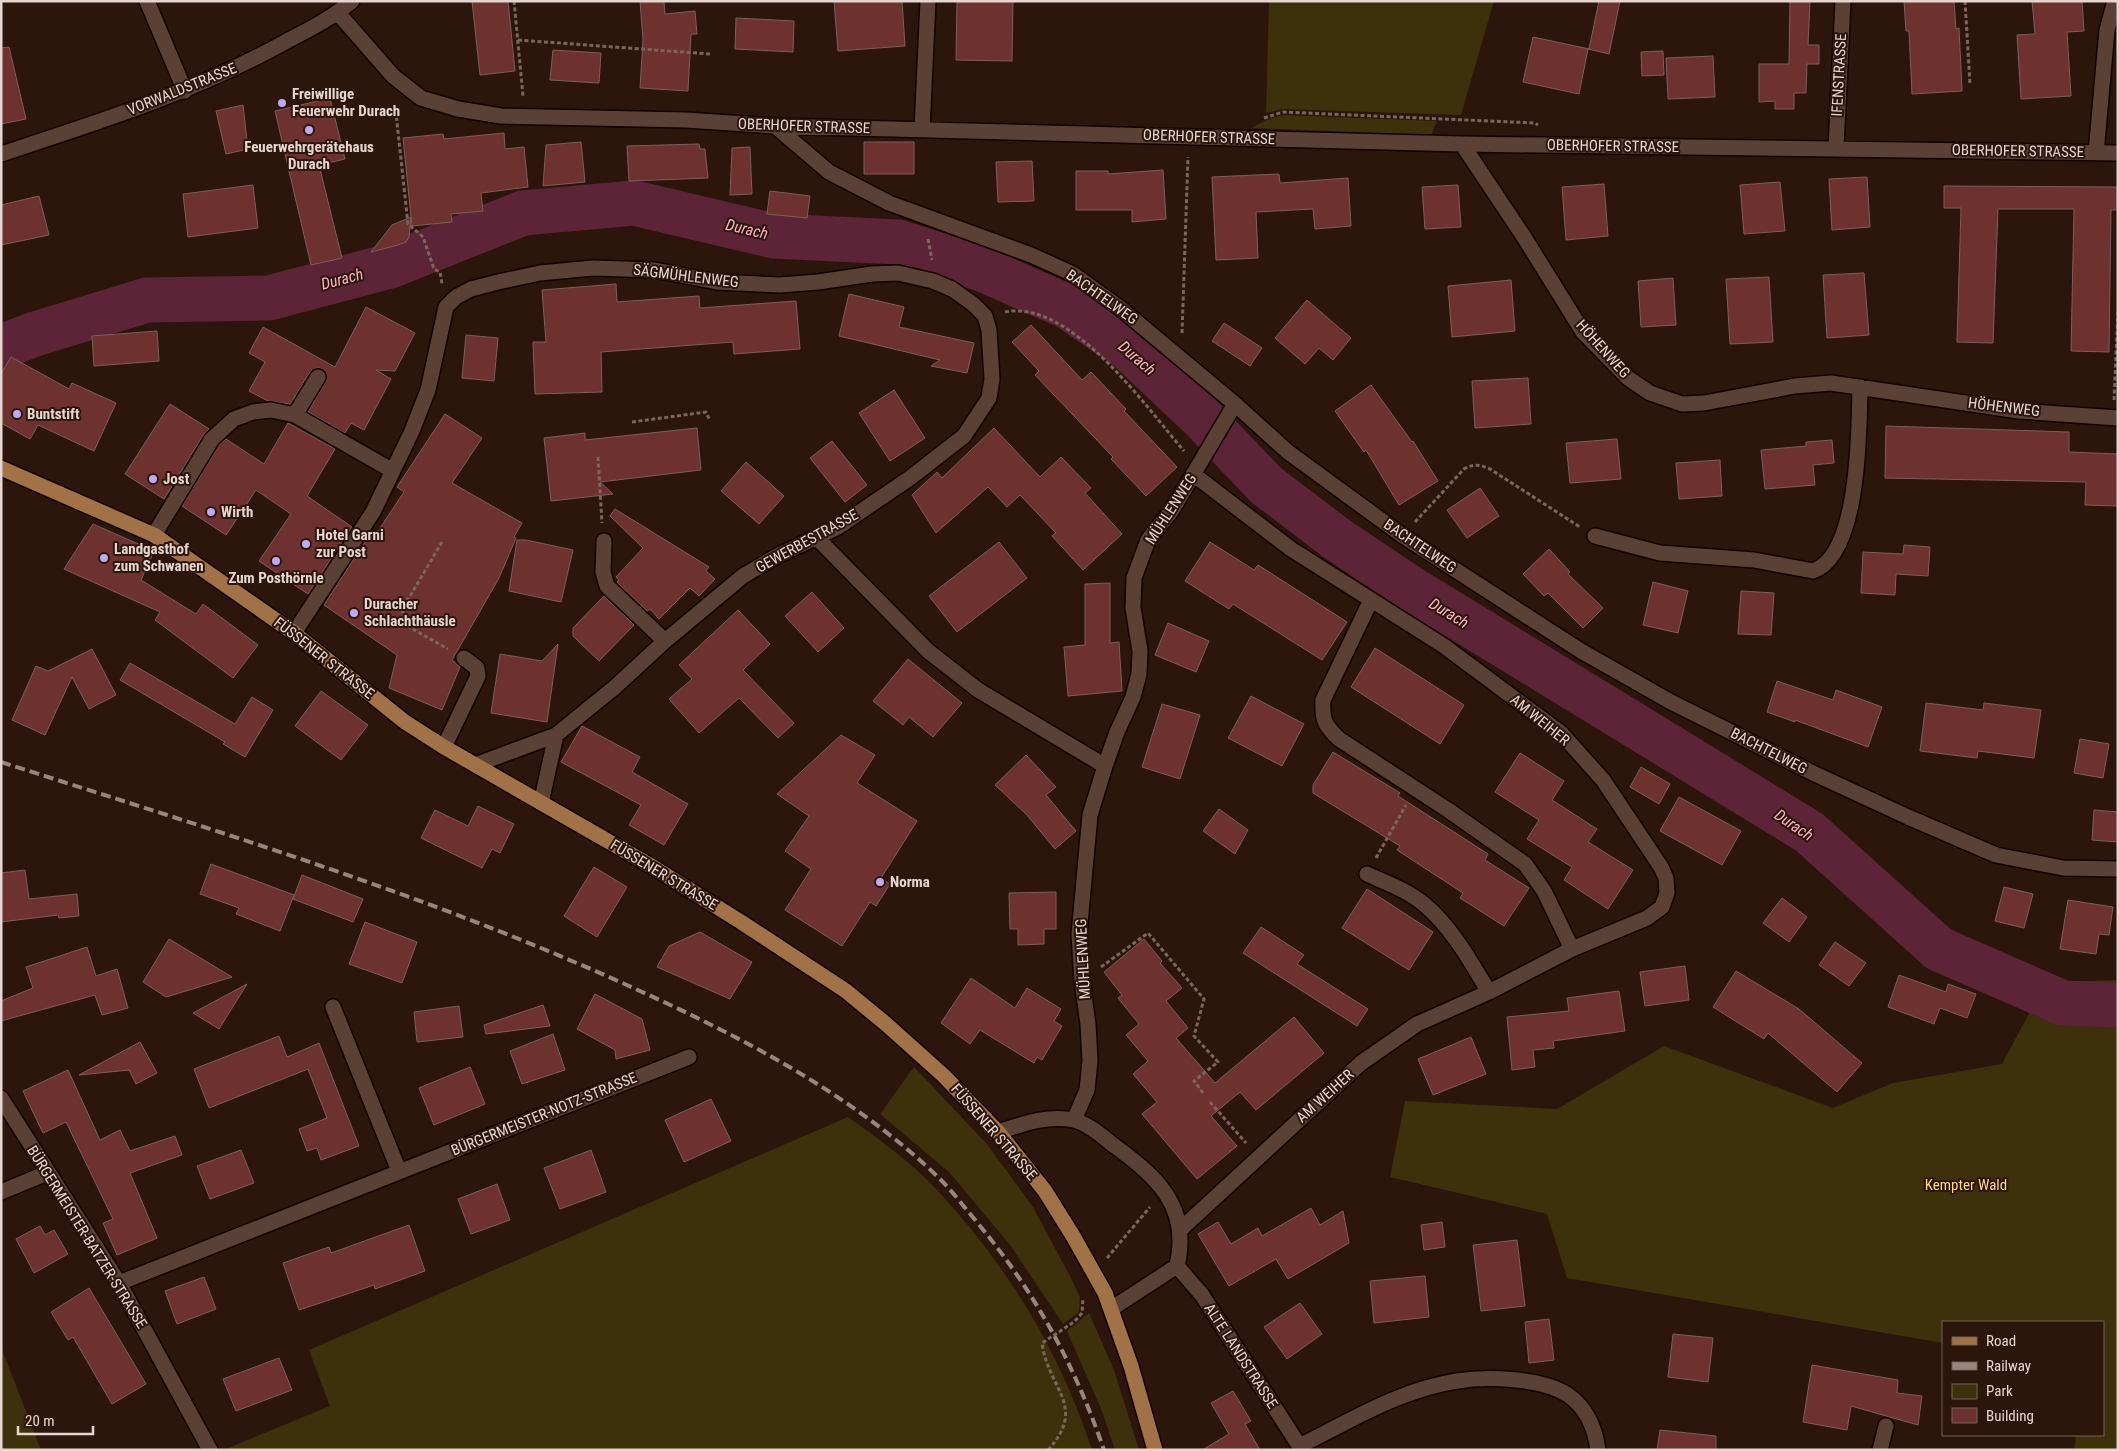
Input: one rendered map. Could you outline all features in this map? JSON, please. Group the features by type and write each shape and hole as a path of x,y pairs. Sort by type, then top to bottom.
{"main road":[{"name":"FÜSSENER STRASSE","path":"1,468 154,535 294,633 405,722 444,747 669,877 846,992 886,1024 944,1076 998,1132 1045,1191 1105,1293 1131,1366 1155,1450"}],"street":[{"path":"146,1 185,90"},
{"name":"VORWALDSTRASSE","path":"1,154 143,107 185,90 262,55 338,13 352,1"},
{"path":"922,130 928,1"},
{"name":"IFENSTRASSE","path":"1836,148 1843,1"},
{"path":"2096,153 2107,30 2115,1"},
{"name":"OBERHOFER STRASSE","path":"338,13 393,76 421,98 458,109 501,116 686,120 775,126 1462,144 2118,153"},
{"name":"BACHTELWEG","path":"775,126 829,172 889,203 1031,255 1072,274 1120,308 1181,359 1231,410 1403,536 1589,656 1672,702 1899,813 1996,855 2063,868 2118,869"},
{"name":"HÖHENWEG","path":"1462,144 1524,237 1583,332 1628,378 1650,393 1682,404 1704,403 1795,386 1831,383 2019,410 2118,418"},
{"name":"SÄGMÜHLENWEG","path":"294,633 373,512 412,431 428,390 446,307 456,297 471,289 540,273 593,268 655,270 717,282 780,284 818,282 872,274 898,273 933,281 952,289 973,304 985,316"},
{"name":"GEWERBESTRASSE","path":"475,764 556,735 743,576 776,556 838,527 910,478 964,436 989,398 991,358 989,330 985,316"},
{"path":"295,415 318,377"},
{"path":"1595,536 1660,553 1754,560 1814,571 1820,569 1836,550 1851,510 1858,449 1860,387"},
{"path":"154,535 212,439 234,419 254,412 271,410 295,415 393,472"},
{"name":"MÜHLENWEG","path":"1074,1120 1087,1090 1090,1062 1079,934 1089,825 1105,766 1117,732 1133,697 1139,674 1140,651 1133,608 1134,578 1148,540 1172,510 1231,410"},
{"name":"AM WEIHER","path":"1181,1229 1361,1063 1417,1024 1489,992 1572,949 1647,918 1662,907 1667,893 1666,878 1661,867 1603,780 1561,733 1444,646 1292,549 1198,467"},
{"path":"817,538 928,651 978,690 1105,766"},
{"path":"604,541 603,572 607,586 665,641"},
{"path":"1370,600 1323,700 1322,712 1325,724 1339,739 1448,810 1525,864 1544,891 1572,949"},
{"path":"444,747 478,676 477,668 464,658"},
{"path":"541,802 556,735"},
{"path":"1368,874 1398,887 1424,904 1445,924 1489,992"},
{"path":"333,1007 399,1171"},
{"name":"BÜRGERMEISTER-NOTZ-STRASSE","path":"119,1283 689,1056"},
{"name":"BÜRGERMEISTER-BATZER-STRASSE","path":"1,1098 47,1173 119,1283 210,1450"},
{"path":"998,1132 1038,1119 1074,1120 1096,1131 1134,1158 1164,1189 1181,1229 1181,1251 1177,1266 1111,1309"},
{"path":"1,1192 47,1173"},
{"name":"ALTE LANDSTRASSE","path":"1177,1266 1202,1295 1300,1448"},
{"path":"1300,1448 1395,1399 1456,1381 1498,1380 1551,1387 1568,1395 1580,1406 1592,1422 1598,1450"},
{"path":"1880,1450 1886,1426"}],"path":[{"path":"514,1 525,117"},
{"path":"1965,1 1970,84"},
{"path":"518,40 710,54"},
{"path":"393,76 396,125 408,224 423,237 434,269"},
{"path":"1181,359 1189,136"},
{"path":"985,316 1015,310 1038,313 1070,331 1100,355 1130,385 1157,420 1198,467"},
{"path":"2114,385 2118,311"},
{"path":"632,422 706,412 710,421"},
{"path":"598,457 604,541"},
{"path":"1403,536 1464,469 1471,465 1478,465 1490,469 1595,536"},
{"path":"442,542 404,608 402,623 464,658"},
{"path":"1368,874 1415,789"},
{"path":"1082,981 1148,933 1204,999 1194,1036 1218,1062 1194,1081 1203,1093"},
{"path":"1210,1102 1258,1157"},
{"path":"1103,1263 1164,1189"},
{"path":"1048,1450 1060,1436 1066,1419 1066,1409 1044,1358 1042,1343 1074,1322 1082,1313 1084,1290"}],"green space":[{"path":"1269,1 1494,1 1461,115 1283,109 1266,113"},
{"path":"1283,115 1437,121 1431,135 1252,128 1268,119"},
{"name":"Kempter Wald","path":"2118,980 2118,1450 2074,1450 2076,1436 2104,1436 2104,1321 1942,1321 1942,1343 1567,1278 1547,1214 1390,1177 1405,1101 1557,1109 1664,1046 1833,1108 1893,1083 2002,1064 2031,1010 2051,982"},
{"path":"914,1067 987,1144 1033,1207 1080,1297 1079,1312 1063,1324 1010,1245 950,1173 880,1114"},
{"path":"848,1117 916,1169 962,1218 986,1248 1029,1311 1047,1344 1079,1413 1092,1450 223,1450 330,1406 309,1350"},
{"path":"1089,1313 1114,1370 1139,1450 1115,1450 1102,1411 1067,1331"},
{"path":"1,1347 41,1450 1,1450"}],"building":[{"path":"472,1 508,1 515,71 480,75"},
{"path":"640,1 664,1 665,14 695,11 697,34 691,34 688,91 640,88 643,40"},
{"path":"834,1 902,1 905,46 838,51"},
{"path":"957,1 1013,1 1012,61 956,60"},
{"path":"1599,1 1620,1 1609,54 1588,49 1579,94 1523,82 1533,37 1589,49"},
{"path":"1790,1 1810,1 1808,45 1819,45 1819,64 1807,64 1806,93 1794,93 1794,109 1775,109 1775,101 1759,102 1759,64 1789,64"},
{"path":"1904,1 1954,1 1956,29 1959,28 1962,91 1912,94 1909,31 1906,31"},
{"path":"2032,1 2082,1 2084,31 2067,32 2071,96 2021,99 2017,35 2035,34"},
{"path":"736,18 794,21 793,52 735,49"},
{"path":"9,47 26,119 1,124 1,48"},
{"path":"553,50 601,53 599,83 550,80"},
{"path":"1663,51 1664,75 1642,76 1641,52"},
{"path":"1713,56 1715,97 1668,99 1666,58"},
{"path":"330,98 345,159 319,165 342,258 311,265 275,111"},
{"path":"243,105 248,149 226,154 216,111"},
{"path":"504,133 505,149 524,147 528,187 481,193 483,211 451,214 452,222 412,226 403,138 443,134 444,139"},
{"path":"581,142 585,182 543,186 546,145"},
{"path":"864,142 914,142 914,174 864,174"},
{"path":"699,144 700,149 705,149 708,178 629,181 627,146"},
{"path":"750,147 752,194 730,195 732,148"},
{"path":"1032,161 1034,201 998,202 996,162"},
{"path":"1163,170 1166,219 1132,222 1132,210 1076,210 1076,171 1108,171 1108,174"},
{"path":"1279,174 1280,183 1348,178 1351,226 1315,229 1313,209 1256,212 1258,258 1216,260 1212,177"},
{"path":"1867,177 1870,227 1832,230 1829,179"},
{"path":"1780,182 1785,231 1744,234 1740,185"},
{"path":"1604,184 1608,236 1566,240 1562,187"},
{"path":"253,185 258,228 188,237 183,194"},
{"path":"1458,185 1461,227 1425,229 1422,187"},
{"path":"1944,186 2117,187 2117,210 2111,210 2109,352 2071,351 2074,209 1998,209 1993,343 1957,342 1961,208 1944,208"},
{"path":"770,191 810,196 807,218 767,214"},
{"path":"39,196 49,235 1,245 1,205"},
{"path":"411,217 409,237 406,242 371,252 392,225"},
{"path":"1864,273 1869,335 1827,338 1823,275"},
{"path":"1769,277 1773,342 1730,344 1726,279"},
{"path":"1673,278 1676,325 1641,327 1638,281"},
{"path":"1511,280 1515,331 1452,337 1448,286"},
{"path":"616,284 617,302 699,296 700,308 796,301 800,349 734,354 733,342 601,352 602,392 535,394 533,342 546,342 542,290"},
{"path":"849,294 904,307 899,327 974,343 967,373 931,366 940,360 839,336"},
{"path":"1307,300 1351,338 1333,360 1319,348 1305,364 1275,338"},
{"path":"366,307 415,333 395,371 376,370 391,379 364,430 351,423 345,433 308,412 326,381 326,373 322,369 318,368 310,372 290,404 268,401 249,391 265,362 249,353 263,327 335,367"},
{"path":"1224,323 1262,348 1250,366 1212,341"},
{"path":"1031,325 1082,380 1091,372 1126,409 1124,411 1177,467 1146,496 1111,459 1113,457 1035,375 1039,371 1012,342"},
{"path":"157,331 159,361 94,366 92,336"},
{"path":"466,335 498,338 494,381 462,378"},
{"path":"11,357 69,389 72,383 116,403 94,451 38,425 30,439 1,423 1,374"},
{"path":"1528,378 1531,424 1475,428 1472,381"},
{"path":"1371,385 1413,441 1438,481 1399,505 1366,450 1364,452 1335,411"},
{"path":"894,390 925,438 890,461 859,413"},
{"path":"170,404 209,429 204,434 164,499 125,474"},
{"path":"445,414 482,438 452,483 522,523 514,537 516,538 499,578 452,660 460,667 442,710 389,688 397,655 324,605 368,537 372,540 404,492 397,487"},
{"path":"288,423 335,449 307,496 352,527 308,594 259,561 291,514 256,490 226,535 182,506 219,445 226,439 264,464"},
{"path":"1886,426 2069,432 2069,452 2118,454 2118,506 2085,505 2086,482 1885,478"},
{"path":"697,428 701,470 600,482 613,494 551,501 544,438 585,433 585,440"},
{"path":"994,428 1040,477 1061,457 1091,488 1085,493 1122,534 1083,570 1052,536 1056,533 1020,495 1007,507 988,487 936,533 912,495 937,472 942,478"},
{"path":"1617,439 1621,479 1570,483 1566,443"},
{"path":"1832,440 1834,463 1813,465 1815,485 1765,489 1761,450 1806,446 1806,442"},
{"path":"832,441 867,485 845,502 810,458"},
{"path":"1720,460 1722,496 1679,499 1676,463"},
{"path":"746,462 784,496 759,524 721,491"},
{"path":"1480,488 1499,516 1467,538 1447,510"},
{"path":"615,509 709,567 706,571 715,579 699,596 690,588 659,619 650,609 647,611 617,582 619,580 616,577 643,548 610,516"},
{"path":"93,524 154,551 141,580 196,614 203,604 258,645 233,678 155,620 160,612 64,569"},
{"path":"517,540 526,540 573,550 561,602 509,591"},
{"path":"999,542 1027,578 957,632 929,596"},
{"path":"1210,542 1254,570 1258,565 1347,622 1322,660 1233,604 1229,609 1185,581"},
{"path":"1904,545 1930,547 1928,576 1896,574 1895,595 1861,593 1863,552 1903,554"},
{"path":"1549,549 1570,572 1568,574 1603,608 1583,628 1548,593 1544,596 1523,574"},
{"path":"1653,582 1688,591 1678,633 1643,625"},
{"path":"1110,583 1110,643 1119,642 1122,691 1068,696 1064,647 1085,645 1085,584"},
{"path":"1741,591 1774,593 1771,635 1738,634"},
{"path":"812,592 844,628 818,652 785,616"},
{"path":"604,596 634,625 599,661 573,636 573,628"},
{"path":"738,610 770,644 743,670 794,723 778,738 739,698 699,733 669,699 692,679 679,665"},
{"path":"1168,623 1209,641 1196,672 1155,655"},
{"path":"558,644 547,722 491,713 500,654 542,661"},
{"path":"1375,648 1464,705 1440,744 1351,687"},
{"path":"92,649 116,695 89,709 72,677 45,735 12,720 36,666 48,671"},
{"path":"908,659 962,703 933,737 909,717 903,725 873,701"},
{"path":"130,663 235,724 252,697 273,710 245,757 223,744 225,742 120,680"},
{"path":"1777,681 1833,700 1836,690 1882,707 1868,747 1795,720 1795,722 1767,712"},
{"path":"321,691 368,725 341,760 295,726"},
{"path":"1251,696 1304,724 1282,766 1228,738"},
{"path":"1926,703 1983,710 1984,703 2041,710 2034,758 1978,751 1977,758 1920,751"},
{"path":"1162,704 1200,715 1180,779 1142,767"},
{"path":"582,726 640,757 632,772 688,804 664,845 629,825 641,805 561,762"},
{"path":"841,735 875,755 857,783 917,821 881,878 890,884 876,906 870,902 842,946 785,910 811,869 785,851 809,816 777,794"},
{"path":"2080,739 2109,744 2103,778 2074,773"},
{"path":"1333,752 1400,793 1398,796 1488,854 1485,860 1529,888 1504,926 1460,898 1463,893 1397,850 1400,846 1313,793 1313,785"},
{"path":"1520,753 1564,781 1552,800 1597,829 1588,842 1633,870 1608,909 1564,880 1572,867 1527,839 1539,820 1495,792"},
{"path":"1026,755 1056,787 1046,795 1076,831 1055,849 1026,814 995,785"},
{"path":"1641,767 1670,784 1659,804 1630,787"},
{"path":"1679,797 1741,831 1722,865 1660,831"},
{"path":"478,806 514,824 500,853 492,849 482,868 421,838 435,810 468,826"},
{"path":"1219,809 1248,830 1235,854 1203,831"},
{"path":"2094,810 2118,812 2118,842 2092,840"},
{"path":"211,864 294,895 280,931 236,914 239,908 200,894"},
{"path":"594,867 627,887 597,937 564,916"},
{"path":"25,870 29,899 77,894 79,916 59,918 58,915 1,922 1,873"},
{"path":"302,875 363,899 353,922 293,899"},
{"path":"2004,887 2033,894 2024,928 1995,921"},
{"path":"1367,889 1433,932 1409,970 1342,928"},
{"path":"1056,892 1056,929 1044,929 1044,944 1018,945 1018,929 1010,929 1009,893"},
{"path":"1782,898 1807,917 1789,942 1763,923"},
{"path":"2068,900 2113,907 2109,935 2099,934 2096,954 2060,949"},
{"path":"365,922 417,942 402,983 349,964"},
{"path":"1261,927 1304,955 1297,964 1368,1009 1357,1026 1243,953"},
{"path":"700,932 752,962 730,999 657,967 669,946"},
{"path":"169,939 232,977 166,997 143,982"},
{"path":"1144,939 1162,961 1160,963 1182,988 1166,1001 1188,1028 1176,1038 1215,1083 1294,1017 1324,1053 1256,1110 1240,1092 1211,1116 1237,1146 1197,1179 1142,1114 1157,1102 1133,1074 1148,1061 1126,1035 1139,1024 1118,998 1122,995 1104,972"},
{"path":"1835,942 1866,963 1849,986 1819,965"},
{"path":"87,947 96,976 117,969 128,1008 102,1015 95,995 1,1021 1,1001 33,988 26,967"},
{"path":"1685,966 1689,1000 1645,1006 1640,972"},
{"path":"1736,971 1799,1009 1862,1063 1837,1092 1768,1033 1764,1039 1713,1007"},
{"path":"1899,975 1946,992 1948,984 1976,994 1967,1018 1940,1008 1934,1024 1888,1007"},
{"path":"971,978 1015,1008 1027,988 1061,1009 1054,1021 1062,1026 1042,1060 1037,1057 1034,1063 980,1030 970,1044 941,1023"},
{"path":"247,984 219,1029 193,1013"},
{"path":"1619,991 1625,1031 1553,1041 1554,1048 1533,1050 1535,1067 1512,1070 1507,1017 1569,1011 1567,998"},
{"path":"595,994 642,1019 650,1050 616,1059 615,1050 577,1029"},
{"path":"543,1005 550,1026 486,1034 484,1025"},
{"path":"459,1006 463,1037 417,1042 414,1012"},
{"path":"553,1034 565,1070 522,1084 510,1051"},
{"path":"279,1036 287,1057 319,1043 359,1146 321,1160 317,1148 307,1151 299,1129 327,1118 308,1069 209,1108 194,1069"},
{"path":"1471,1037 1486,1074 1433,1095 1418,1059"},
{"path":"140,1042 157,1073 136,1084 129,1070 79,1075"},
{"path":"470,1067 485,1104 434,1125 419,1088"},
{"path":"68,1070 100,1140 120,1130 130,1151 175,1136 182,1155 130,1173 157,1238 117,1255 103,1223 113,1219 66,1122 43,1133 23,1091"},
{"path":"711,1099 731,1141 684,1162 665,1120"},
{"path":"241,1150 254,1183 210,1199 197,1166"},
{"path":"591,1150 606,1192 560,1209 544,1168"},
{"path":"497,1184 510,1220 471,1234 458,1199"},
{"path":"1311,1208 1320,1225 1343,1211 1349,1243 1288,1279 1276,1259 1229,1286 1198,1234 1218,1222 1231,1244 1258,1228 1262,1236"},
{"path":"1442,1222 1445,1247 1424,1250 1421,1225"},
{"path":"409,1225 425,1271 375,1289 374,1285 299,1310 283,1263 329,1247 331,1253"},
{"path":"40,1226 45,1235 54,1230 68,1254 34,1273 16,1239"},
{"path":"1517,1240 1525,1306 1481,1311 1473,1245"},
{"path":"1425,1276 1429,1317 1374,1323 1370,1281"},
{"path":"204,1277 216,1309 177,1324 165,1291"},
{"path":"89,1288 146,1384 112,1404 73,1337 68,1340 51,1312"},
{"path":"1300,1303 1322,1334 1287,1359 1264,1327"},
{"path":"1549,1319 1554,1360 1529,1363 1525,1322"},
{"path":"1673,1334 1713,1338 1708,1382 1668,1377"},
{"path":"279,1358 292,1390 236,1411 223,1379"},
{"path":"1812,1365 1898,1380 1897,1393 1922,1396 1918,1425 1851,1406 1847,1430 1803,1422"},
{"path":"1233,1391 1251,1421 1245,1424 1260,1450 1202,1450 1229,1434 1211,1403"},
{"path":"1660,1430 1716,1436 1716,1450 1657,1450"}],"waterway":[{"name":"Durach","path":"1,347 35,334 147,300 269,298 390,266 523,213 634,203 774,236 898,242 982,269 1068,307 1129,349 1204,420 1266,485 1337,539 1410,588 1809,832 1939,949 2063,1003 2118,1005"}],"railway":[{"path":"1,762 239,838 475,922 629,986 711,1025 793,1069 870,1120 906,1148 940,1179 993,1242 1032,1297 1049,1326 1079,1385 1104,1450"}],"place":[{"name":"Freiwillige Feuerwehr Durach","path":"282,103"},
{"name":"Feuerwehrgerätehaus Durach","path":"309,130"},
{"name":"Buntstift","path":"17,414"},
{"name":"Jost","path":"153,479"},
{"name":"Wirth","path":"211,512"},
{"name":"Hotel Garni zur Post","path":"306,544"},
{"name":"Landgasthof zum Schwanen","path":"104,558"},
{"name":"Zum Posthörnle","path":"276,561"},
{"name":"Duracher Schlachthäusle","path":"354,613"},
{"name":"Norma","path":"880,882"}]}
